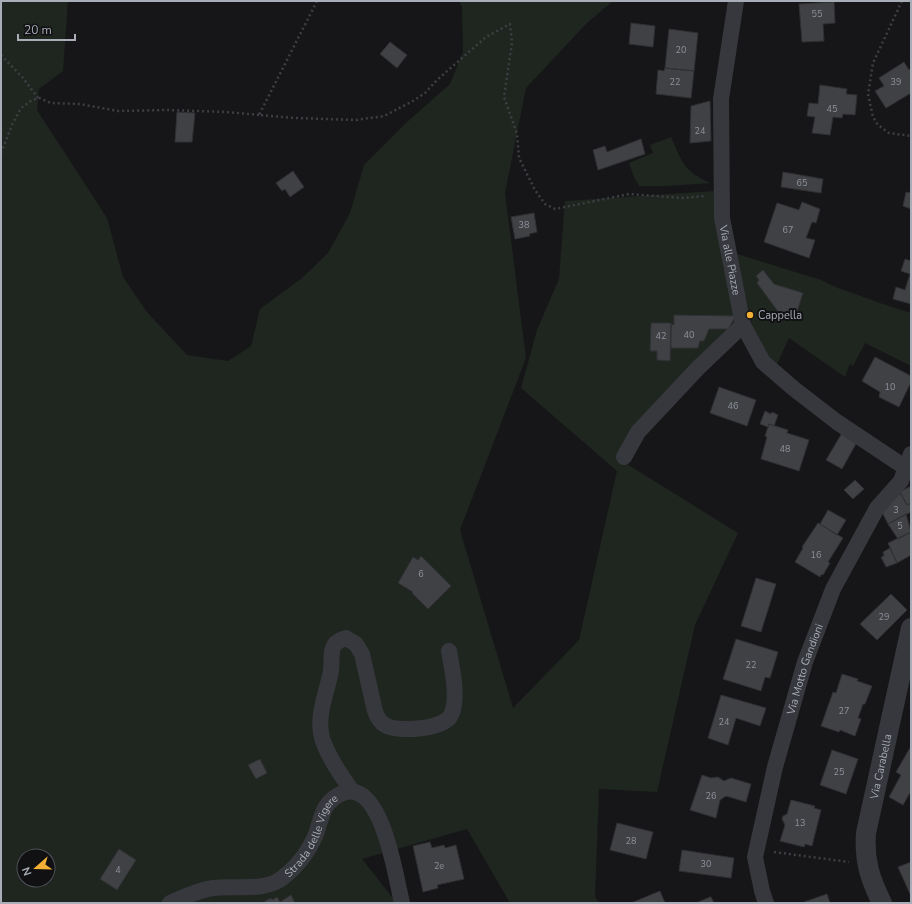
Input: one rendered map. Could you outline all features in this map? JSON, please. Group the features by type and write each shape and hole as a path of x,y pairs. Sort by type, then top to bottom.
{"street":[{"name":"Via alle Piazze","path":"736,1 720,99 722,218 743,325 763,362 792,388 837,422 908,461"},
{"path":"624,457 638,432 698,368 743,325"},
{"name":"Via Motto Gandioni","path":"766,903 755,857 756,849 775,767 805,662 833,589 877,508 898,485 903,477 908,461"},
{"name":"Via Carabella","path":"882,903 870,877 865,846 869,815 911,628"},
{"path":"352,791 324,744 321,730 322,711 331,671 333,648 335,644 346,638 356,644 362,654 374,711 378,718 386,726 398,729 423,728 437,725 449,719 454,708 454,683 449,651"},
{"name":"Strada delle Vigere","path":"170,903 186,896 212,888 273,884 297,865 304,855 313,840 324,809 328,803 340,794 352,791 366,798 375,811 393,856 402,903"}],"path":[{"path":"259,114 317,1"},
{"path":"902,1 873,64 868,94 873,117 878,125 889,133 911,136"},
{"path":"1,55 23,78 39,98 52,103 80,104 118,111 167,110 227,112 295,118 356,120 384,116 413,101 425,93 437,80 486,37 510,24 512,43 504,97 517,134 519,158 535,190 545,204 555,209 629,194 682,198 722,193"},
{"path":"1,153 21,108 32,100 39,98"},
{"path":"756,849 867,865"}],"shaded area":[{"path":"1,1 68,1 63,71 39,89 37,110 107,218 123,277 147,312 187,355 228,361 251,346 260,309 302,278 328,253 350,213 364,165 407,122 450,84 463,52 462,7 459,1 613,1 587,23 526,88 505,193 526,358 460,530 513,708 579,640 617,471 521,388 537,330 559,279 565,201 715,191 743,325 622,461 738,533 695,625 657,792 599,789 595,897 599,903 510,903 467,829 362,859 397,903 1,903"},
{"path":"671,137 681,160 689,170 695,175 711,183 639,186 629,163 653,153 650,145"},
{"path":"734,253 821,280 838,288 911,313 911,366 865,343 853,366 850,364 845,377 789,338 775,369 753,328"}],"building":[{"path":"834,2 835,23 823,24 824,41 802,42 799,4"},
{"path":"631,23 655,26 653,47 629,44"},
{"path":"669,29 698,33 694,71 665,68"},
{"path":"390,42 407,55 397,68 380,54"},
{"path":"904,62 909,70 911,68 911,93 886,108 875,91 884,86 879,78"},
{"path":"665,68 694,71 691,98 656,94 658,70 664,71"},
{"path":"820,85 847,89 846,94 857,95 855,115 843,114 842,118 833,117 830,135 812,133 815,117 807,116 809,103 818,104"},
{"path":"710,101 711,141 690,143 691,106"},
{"path":"177,112 195,113 192,142 175,142"},
{"path":"641,139 645,154 598,170 593,150 605,146 607,152"},
{"path":"293,171 304,187 290,197 285,189 282,191 276,183"},
{"path":"783,172 823,179 821,193 781,187"},
{"path":"906,192 911,193 911,209 903,206"},
{"path":"802,202 820,209 816,223 812,222 806,238 815,240 809,258 764,242 777,203 799,210"},
{"path":"534,213 537,232 529,234 530,236 515,239 511,217"},
{"path":"905,259 911,261 911,304 893,299 896,287 905,290 910,274 901,271"},
{"path":"763,270 774,284 803,293 795,318 779,313 757,283 759,280 756,276"},
{"path":"674,315 736,316 728,329 709,329 704,341 700,341 698,348 671,348 671,324 674,325"},
{"path":"651,323 671,323 670,361 657,360 657,351 650,351"},
{"path":"875,357 911,376 911,382 899,407 879,397 880,392 862,381"},
{"path":"719,387 756,400 747,426 710,413"},
{"path":"765,411 778,415 774,426 769,424 768,427 760,424"},
{"path":"769,424 788,430 787,433 809,440 799,471 761,459 767,437 765,436"},
{"path":"842,433 857,442 842,469 826,460"},
{"path":"855,480 864,489 853,499 844,490"},
{"path":"911,486 911,503 907,505 900,492"},
{"path":"901,494 907,505 911,503 911,512 888,524 880,508 892,498"},
{"path":"828,510 846,520 837,535 820,524"},
{"path":"906,514 911,532 898,539 888,524"},
{"path":"818,523 843,538 828,562 830,563 823,575 822,574 820,577 795,562 803,548 802,547"},
{"path":"911,532 911,555 897,563 888,543"},
{"path":"890,548 897,563 886,567 881,557 884,556 883,552"},
{"path":"421,556 451,586 428,609 412,593 413,592 398,583 413,557 418,560"},
{"path":"756,578 776,584 761,632 741,626"},
{"path":"891,594 907,610 877,640 860,624"},
{"path":"736,639 778,652 770,678 765,677 761,691 723,679"},
{"path":"842,674 858,679 857,681 872,686 858,718 861,719 855,736 840,730 839,732 821,726 833,692 836,693"},
{"path":"721,695 766,708 760,726 736,718 728,745 708,738"},
{"path":"911,746 911,791 903,805 889,797 901,775 896,772"},
{"path":"832,750 858,759 846,794 820,785"},
{"path":"260,759 267,773 256,779 248,765"},
{"path":"702,775 711,778 718,777 724,781 731,778 751,784 746,802 726,796 720,800 716,818 690,810"},
{"path":"791,800 815,806 814,808 821,810 812,846 805,844 804,847 780,841 785,825 782,819 783,816 787,814"},
{"path":"617,823 653,832 646,859 610,850"},
{"path":"430,842 432,848 444,845 445,848 456,845 464,879 437,885 438,888 423,892 413,846"},
{"path":"119,849 136,860 117,890 100,879"},
{"path":"682,850 734,858 731,878 679,871"},
{"path":"911,862 911,894 910,894 898,867"},
{"path":"660,891 665,903 631,903"},
{"path":"827,894 830,903 804,902"},
{"path":"291,895 295,903 262,903 271,898 272,900 277,897 280,902"},
{"path":"710,897 714,903 696,903"}],"place":[{"name":"Cappella","path":"750,315"}]}
